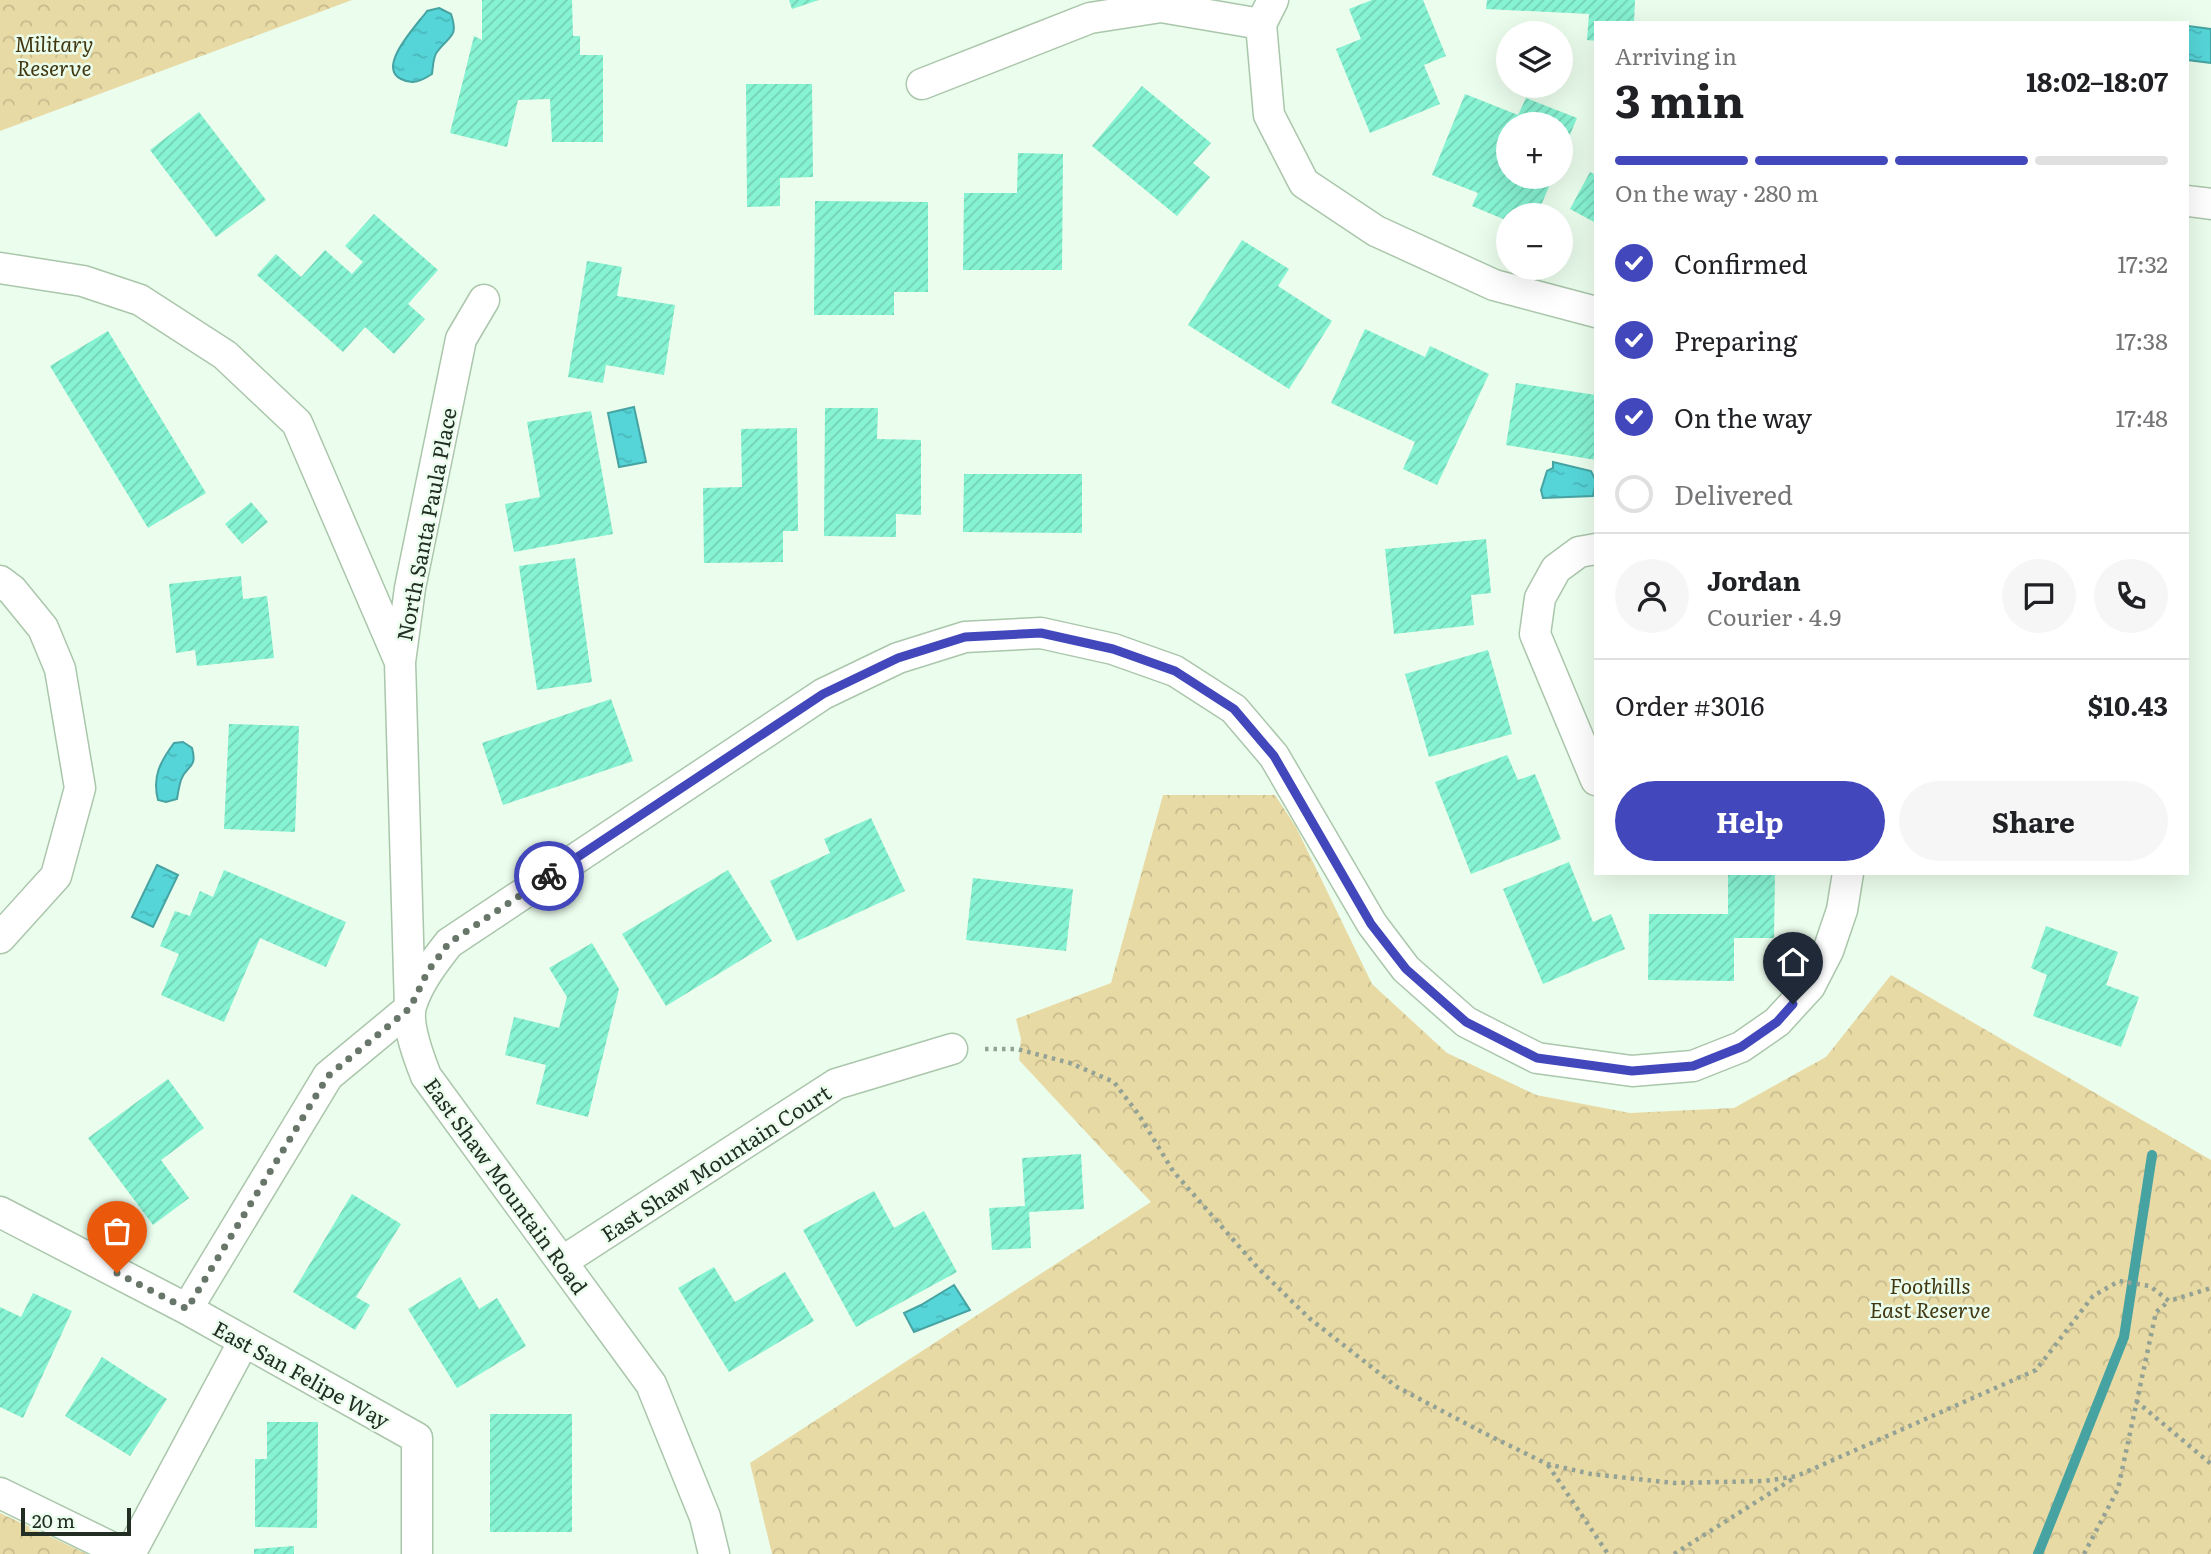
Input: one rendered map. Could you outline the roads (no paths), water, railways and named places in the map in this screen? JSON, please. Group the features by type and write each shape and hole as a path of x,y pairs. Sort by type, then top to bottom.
{"street":[{"path":"922,84 1090,18 1161,7 1267,12 1269,115 1304,183 1376,231 1494,285 1594,311"},
{"path":"2189,201 2211,204"},
{"path":"0,268 83,281 140,300 225,355 297,423 400,662"},
{"name":"North Santa Paula Place","path":"410,1008 400,662 410,588 461,339 484,300"},
{"path":"1594,549 1580,552 1556,569 1540,598 1535,634 1594,775"},
{"path":"0,581 12,590 43,628 60,669 80,788 55,876 0,938"},
{"path":"187,1309 328,1076 410,1008 428,971 449,943 823,694 898,658 965,637 1041,633 1113,649 1175,671 1234,709 1274,756 1371,924 1406,969 1466,1022 1537,1058 1632,1071 1693,1066 1741,1047 1777,1022 1810,986 1828,951 1842,910 1848,875"},
{"name":"East Shaw Mountain Road","path":"410,1008 414,1047 426,1076 651,1384 705,1517 714,1554"},
{"name":"East Shaw Mountain Court","path":"563,1261 836,1084 952,1049"},
{"name":"East San Felipe Way","path":"0,1212 187,1309 417,1438 417,1554"},
{"path":"0,1493 128,1554 244,1341"}],"water":[{"path":"439,8 451,14 454,28 452,36 436,54 432,74 417,81 401,79 395,73 393,65 401,46 427,11"},
{"path":"2189,26 2211,29 2211,63 2189,60"},
{"path":"634,407 646,462 619,467 608,413"},
{"path":"1553,462 1591,471 1594,477 1593,496 1543,498 1541,490 1547,471 1553,468"},
{"path":"183,742 192,748 194,760 183,775 177,799 166,802 158,800 156,784 161,763 174,743"},
{"path":"157,865 178,875 153,927 132,917"},
{"path":"954,1285 970,1310 914,1332 904,1313"}],"waterway":[{"path":"2038,1554 2124,1337 2152,1155"}],"park label":[{"name":"Military Reserve","path":"54,54"},
{"name":"Foothills East Reserve","path":"1930,1296"}]}
